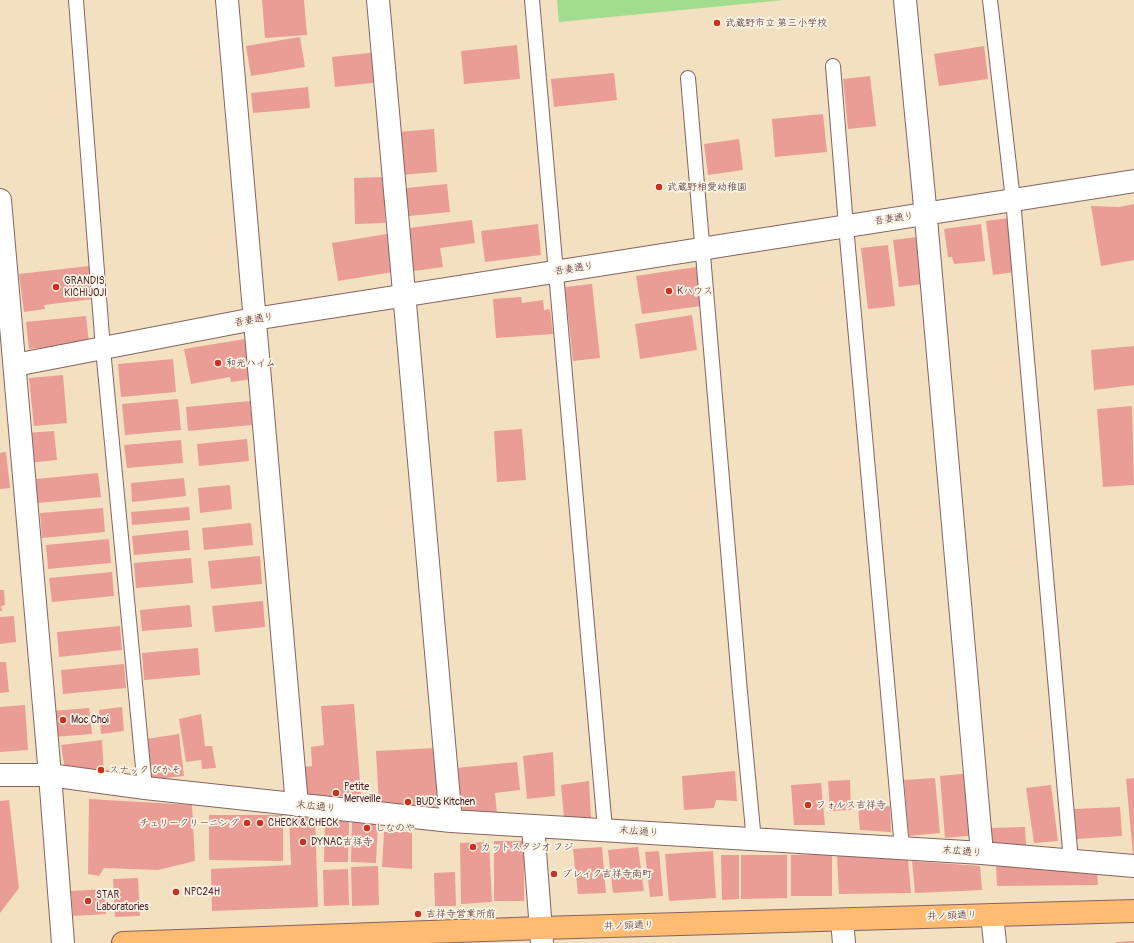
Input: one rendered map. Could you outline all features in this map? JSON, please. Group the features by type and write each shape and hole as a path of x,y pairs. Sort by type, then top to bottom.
{"main road":[{"name":"井ノ頭通り","path":"123,943 542,935 842,920 1134,911"}],"street":[{"path":"227,0 297,805"},
{"path":"378,0 452,822"},
{"path":"905,0 926,215 982,853"},
{"name":"吾妻通り","path":"15,365 254,319 702,248 926,215 1134,181"},
{"path":"0,200 3,261 15,365 63,943"},
{"path":"0,775 50,774"},
{"name":"末広通り","path":"50,774 144,788 452,822 605,829 754,841 982,853 1134,866"},
{"path":"533,826 542,935"},
{"path":"992,915 994,943"},
{"path":"842,920 844,943"}],"lane":[{"path":"76,0 102,348 144,788"},
{"path":"532,0 605,829"},
{"path":"990,0 1013,200 1070,861"},
{"path":"833,66 902,848"},
{"path":"688,78 754,841"}],"green space":[{"path":"557,0 784,0 559,22"}],"building":[{"path":"262,0 304,0 307,35 265,38"},
{"path":"300,37 305,67 251,76 246,46"},
{"path":"517,45 520,79 464,84 461,51"},
{"path":"984,46 988,79 939,86 934,54"},
{"path":"378,52 381,82 335,87 332,57"},
{"path":"614,73 617,100 554,107 551,79"},
{"path":"870,76 876,126 848,129 843,79"},
{"path":"308,87 310,108 253,113 251,93"},
{"path":"823,114 827,152 775,157 772,119"},
{"path":"434,129 437,172 400,175 397,132"},
{"path":"739,139 743,170 708,175 704,144"},
{"path":"384,177 385,223 355,224 354,178"},
{"path":"447,184 450,212 409,216 406,188"},
{"path":"1134,204 1134,260 1101,266 1091,206 1119,207"},
{"path":"1009,218 1015,272 993,275 986,221"},
{"path":"472,220 475,243 440,248 443,267 414,271 409,228"},
{"path":"538,224 541,255 485,262 481,231"},
{"path":"981,224 985,261 954,264 952,257 948,257 944,229"},
{"path":"387,234 393,272 338,281 332,243"},
{"path":"917,237 923,284 899,287 893,240"},
{"path":"888,245 895,306 868,309 861,248"},
{"name":"GRANDIS KICHIJOJI","path":"89,266 93,299 44,305 45,309 24,312 19,274"},
{"name":"Kハウス","path":"696,267 701,306 642,314 636,276"},
{"path":"592,284 600,358 573,361 565,287"},
{"path":"521,297 522,303 543,300 544,310 550,309 553,334 496,338 493,299"},
{"path":"692,315 697,350 640,359 635,324"},
{"path":"86,316 89,343 29,349 26,322"},
{"name":"和光ハイム","path":"245,339 252,379 231,382 230,377 191,384 184,349"},
{"path":"1134,346 1134,385 1094,390 1091,350"},
{"path":"173,359 176,392 121,397 118,364"},
{"path":"63,375 67,423 34,426 29,378"},
{"path":"178,399 181,430 125,435 122,404"},
{"path":"250,401 252,425 188,431 186,407"},
{"path":"1132,406 1134,485 1103,487 1097,409"},
{"path":"522,429 526,480 497,482 494,431"},
{"path":"54,431 57,460 28,463 26,433"},
{"path":"247,439 249,461 199,466 197,444"},
{"path":"181,440 183,463 127,468 124,445"},
{"path":"6,452 10,488 0,489 0,453"},
{"path":"98,473 101,497 38,503 36,479"},
{"path":"184,478 186,496 132,502 131,483"},
{"path":"230,485 232,509 200,513 198,488"},
{"path":"189,507 190,520 132,525 131,512"},
{"path":"103,508 105,532 42,538 40,513"},
{"path":"251,523 253,545 204,550 202,528"},
{"path":"188,530 190,550 134,555 132,536"},
{"path":"109,539 111,563 48,569 46,545"},
{"path":"260,556 262,584 211,589 208,561"},
{"path":"191,558 193,583 136,588 134,563"},
{"path":"112,572 114,596 52,602 49,578"},
{"path":"0,590 4,590 5,605 1,606 2,611 0,611"},
{"path":"263,601 265,627 215,632 212,606"},
{"path":"190,605 192,627 142,631 140,610"},
{"path":"14,616 16,642 0,644 0,617"},
{"path":"120,626 122,650 59,657 57,632"},
{"path":"198,648 200,675 144,680 142,653"},
{"path":"0,662 6,662 9,692 0,693"},
{"path":"124,664 126,688 63,694 61,670"},
{"path":"354,704 361,795 306,799 304,767 312,766 311,747 324,745 321,706"},
{"path":"25,705 28,750 0,752 0,707"},
{"path":"122,707 124,731 101,734 99,710"},
{"path":"89,708 92,734 54,737 51,711"},
{"path":"201,714 205,746 212,746 216,768 202,769 201,760 186,762 179,719"},
{"path":"179,734 184,776 150,780 146,739"},
{"path":"102,740 104,775 65,770 61,745"},
{"path":"437,748 442,807 379,803 376,751"},
{"path":"553,752 555,796 527,799 523,756"},
{"path":"517,762 520,790 495,793 497,813 463,811 458,796 456,768"},
{"path":"735,771 737,801 716,800 714,808 684,810 682,776"},
{"path":"972,773 977,835 945,838 940,776"},
{"path":"935,778 940,833 909,836 904,780"},
{"path":"1134,778 1134,854 1133,854 1126,779"},
{"path":"850,780 851,810 830,811 828,781"},
{"path":"589,781 591,818 576,820 576,817 564,818 561,785"},
{"name":"フォルス吉祥寺","path":"821,783 825,825 794,825 791,785"},
{"path":"1051,785 1058,841 1034,843 1026,788"},
{"path":"89,799 192,805 195,861 158,870 104,868 99,876 88,874"},
{"path":"9,800 19,888 0,913 0,801"},
{"path":"890,806 891,832 860,830 858,807"},
{"path":"1120,807 1122,836 1077,839 1074,809"},
{"path":"209,815 283,815 283,861 209,860"},
{"name":"DYNAC吉祥寺","path":"315,817 318,907 212,911 211,869 291,865 289,818"},
{"path":"325,821 349,821 348,862 324,862"},
{"path":"352,821 378,822 376,863 351,862"},
{"path":"1025,827 1026,845 990,843 990,828"},
{"path":"384,832 412,832 412,869 382,867"},
{"path":"494,841 524,841 524,901 494,901"},
{"path":"489,842 492,902 461,904 460,843"},
{"path":"602,847 606,893 578,894 573,849"},
{"path":"638,847 644,891 613,893 608,850"},
{"path":"659,851 663,896 650,897 645,852"},
{"path":"713,851 716,898 669,901 665,854"},
{"path":"832,854 832,896 791,896 791,855"},
{"path":"721,855 739,855 739,899 722,900"},
{"path":"741,855 787,855 787,898 741,899"},
{"path":"837,855 908,860 911,893 839,894"},
{"path":"912,861 980,866 982,890 915,893"},
{"path":"378,866 379,905 352,906 351,867"},
{"path":"996,866 1097,873 1098,885 997,886"},
{"path":"348,869 349,905 324,906 323,870"},
{"path":"455,872 456,906 435,906 434,873"},
{"path":"138,878 140,916 115,917 113,879"},
{"path":"105,889 106,914 73,916 71,891"},
{"path":"1134,941 1134,943 1116,943 1116,942"}],"place":[{"name":"武蔵野市立 第三小学校","path":"717,23"},
{"name":"武蔵野相愛幼稚園","path":"659,187"},
{"name":"GRANDIS KICHIJOJI","path":"56,287"},
{"name":"Kハウス","path":"669,291"},
{"name":"和光ハイム","path":"218,363"},
{"name":"Moc Choi","path":"63,720"},
{"name":"スナック ぴかそ","path":"101,770"},
{"name":"Petite Merveille","path":"336,793"},
{"name":"BUD's Kitchen","path":"408,802"},
{"name":"フォルス吉祥寺","path":"808,805"},
{"name":"チェリークリーニング","path":"247,823"},
{"name":"CHECK & CHECK","path":"260,823"},
{"name":"しなのや","path":"367,828"},
{"name":"DYNAC吉祥寺","path":"303,842"},
{"name":"カットスタジオ フジ","path":"473,847"},
{"name":"ブレイク吉祥寺南町","path":"554,874"},
{"name":"NPC24H","path":"176,892"},
{"name":"STAR Laboratories","path":"88,901"},
{"name":"吉祥寺営業所前","path":"418,914"}]}
